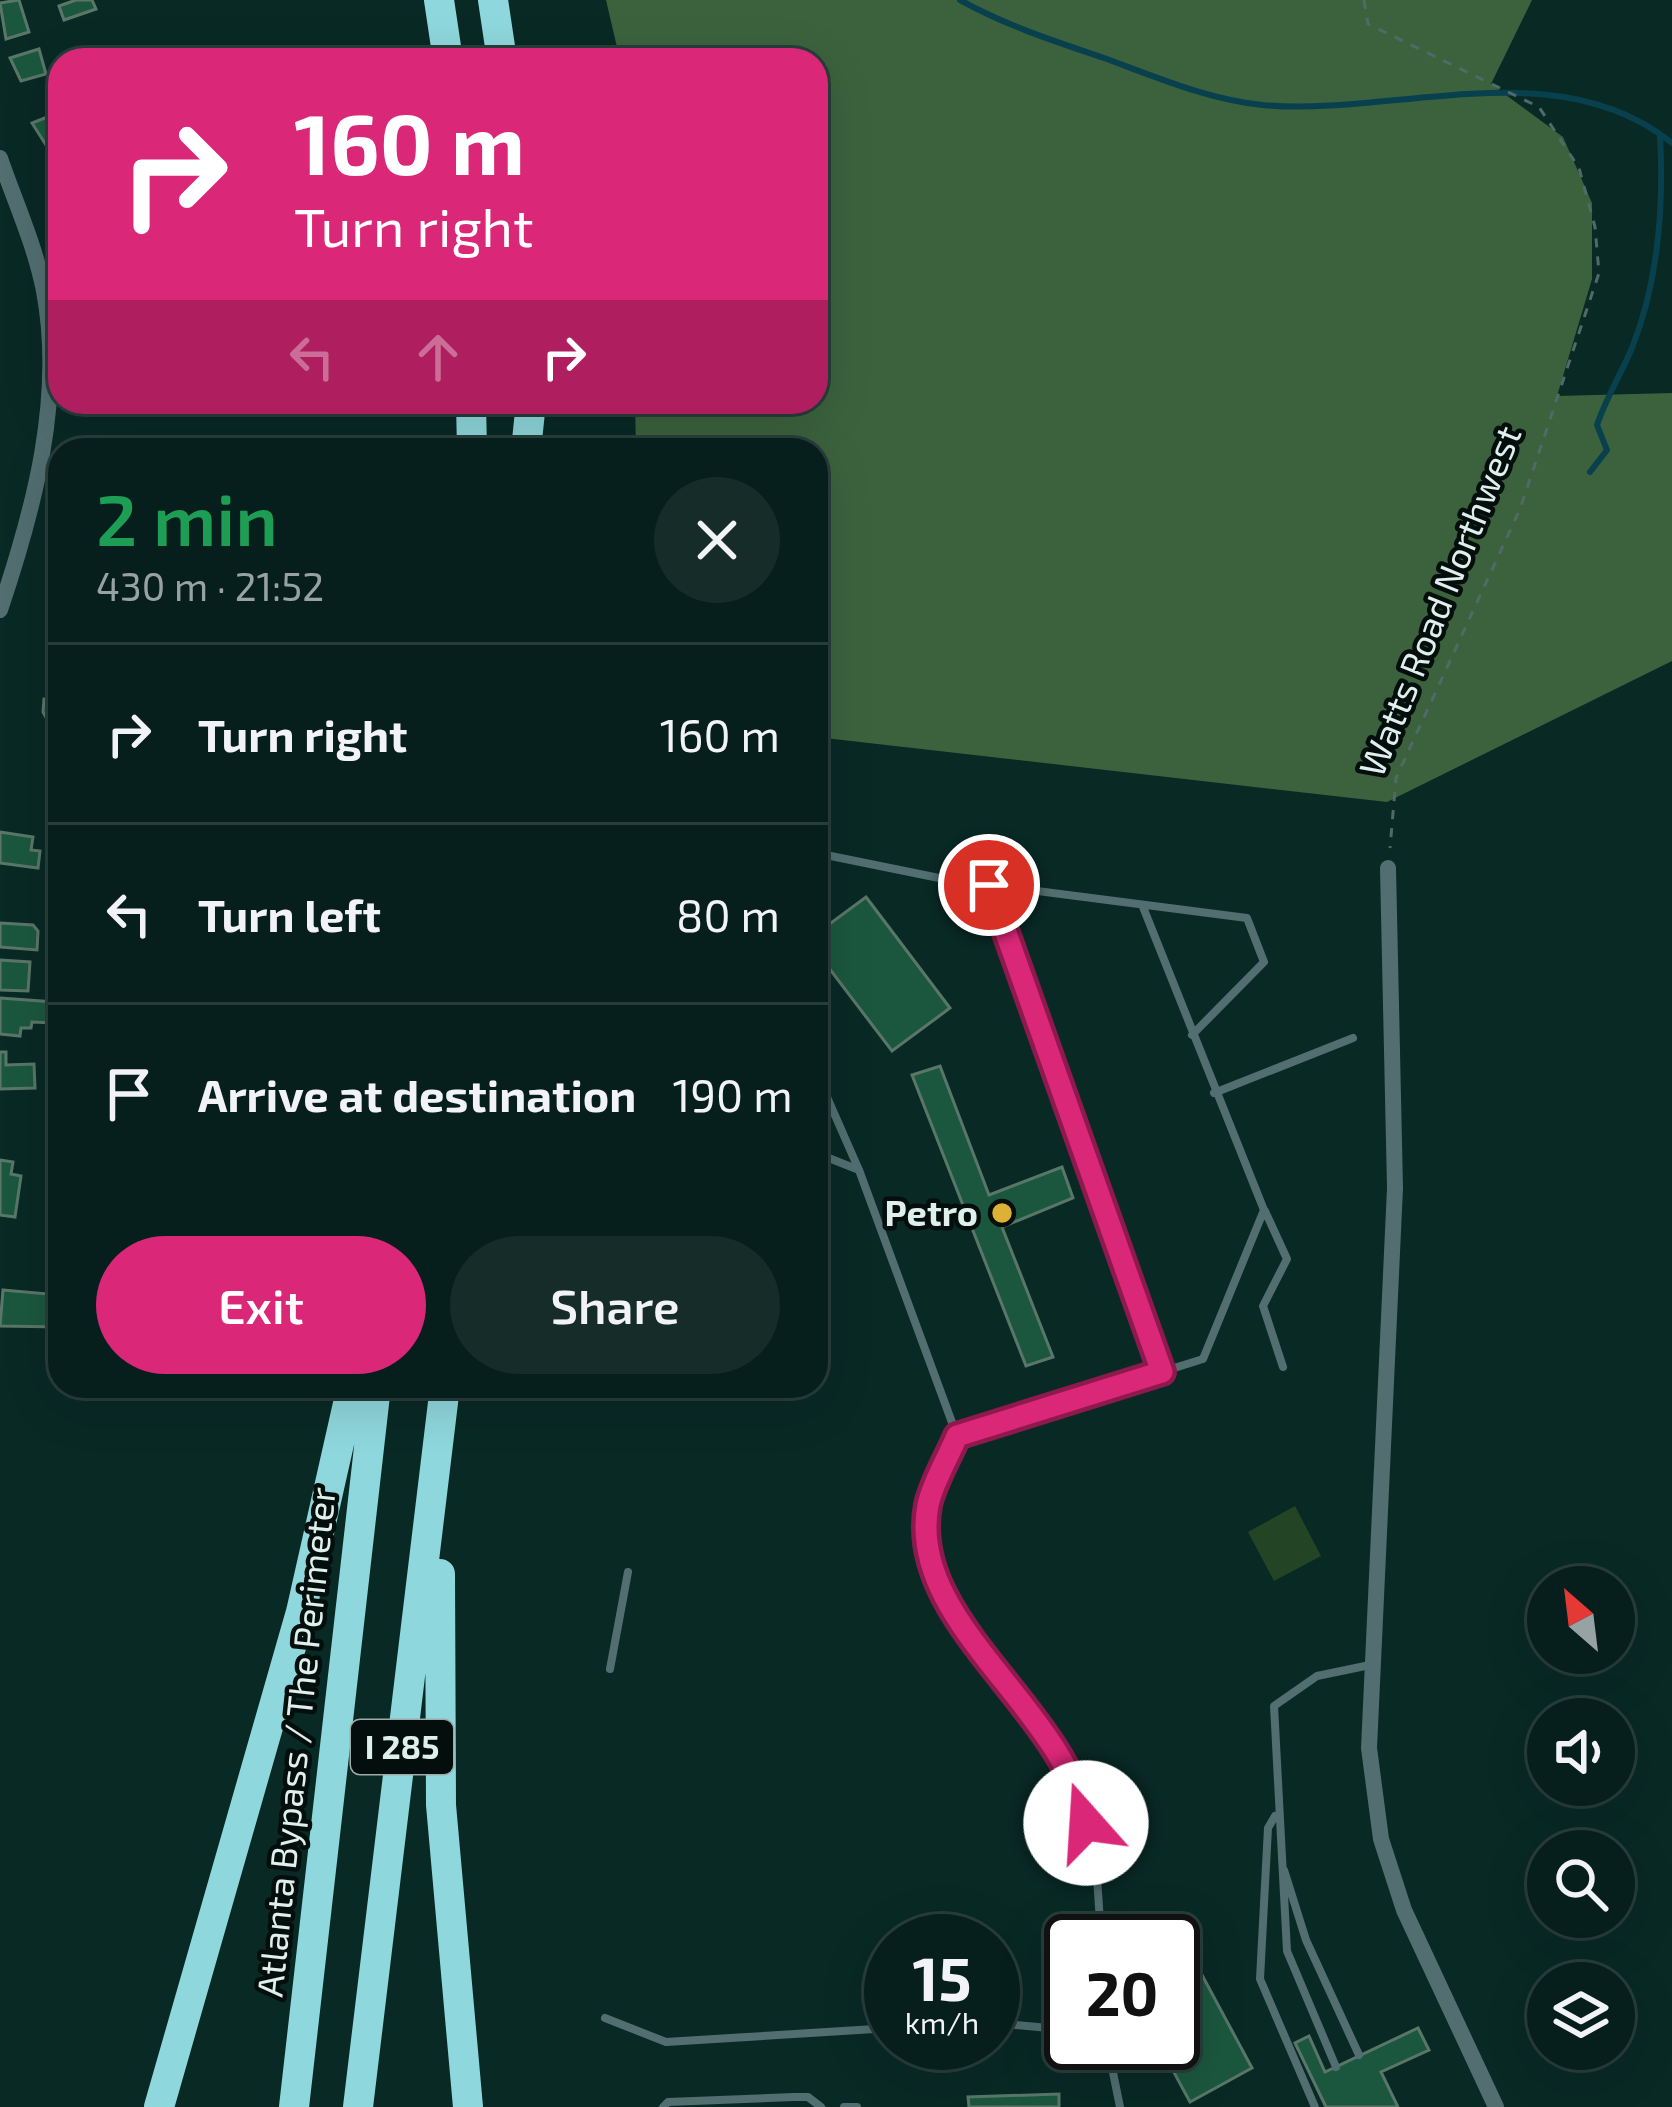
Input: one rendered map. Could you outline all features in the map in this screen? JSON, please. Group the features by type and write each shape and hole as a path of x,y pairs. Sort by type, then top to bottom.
{"highway":[{"path":"439,0 446,48"},
{"path":"493,0 500,48"},
{"path":"159,2107 302,1612 349,1398"},
{"name":"Atlanta Bypass / The Perimeter","path":"294,2107 375,1398"},
{"name":"I 285","path":"358,2107 444,1398"},
{"path":"445,1398 437,1636 441,1805 469,2107"}],"street":[{"path":"0,158 36,260 48,333 38,488 0,610"},
{"path":"1388,868 1395,1188 1369,1748 1381,1839 1404,1910 1496,2107"}],"lane":[{"path":"828,855 989,885 1246,918 1264,962 1192,1035"},
{"path":"989,885 1162,1372"},
{"path":"1143,907 1214,1094 1287,1259 1263,1306 1283,1367"},
{"path":"1214,1094 1353,1038"},
{"path":"828,1099 859,1169 957,1436 928,1505 928,1564 967,1634 1035,1714 1080,1789 1099,1914"},
{"path":"828,1157 859,1169"},
{"path":"957,1436 1203,1359 1264,1210"},
{"path":"610,1669 628,1572"},
{"path":"1336,2067 1287,1951 1278,1852 1274,1706 1317,1676 1370,1665"},
{"path":"1277,1812 1268,1828 1260,1979 1315,2107"},
{"path":"1278,1852 1306,1940 1359,2055"},
{"path":"605,2018 666,2042 864,2030"},
{"path":"1112,2070 1120,2107"},
{"path":"663,2107 668,2102 808,2097 821,2107"},
{"path":"844,2107 857,2107"}],"path":[{"name":"Watts Road Northwest","path":"1364,0 1368,24 1539,106 1579,168 1595,227 1599,273 1520,509 1396,778 1388,868"}],"green space":[{"path":"606,0 1532,0 1491,84 1563,137 1592,203 1592,279 1557,396 1672,393 1672,661 1387,802 828,738 828,438 636,438 635,414 828,414 828,48 617,48"},
{"path":"1295,1506 1321,1556 1274,1581 1248,1532"}],"building":[{"path":"19,0 29,32 6,39 0,3"},
{"path":"92,0 96,9 64,20 59,6"},
{"path":"39,49 46,74 21,81 10,58"},
{"path":"48,117 48,144 46,145 32,123"},
{"path":"0,832 33,837 31,850 40,851 38,868 0,863"},
{"path":"866,897 950,1008 892,1051 828,967 828,925"},
{"path":"0,923 33,925 38,931 37,950 0,947"},
{"path":"0,960 30,962 28,991 0,990"},
{"path":"0,998 48,1002 48,1023 32,1022 31,1028 21,1028 20,1036 0,1034"},
{"path":"0,1052 6,1052 6,1065 34,1064 35,1088 0,1089"},
{"name":"Petro","path":"940,1066 989,1195 1062,1167 1073,1198 1002,1227 1053,1357 1026,1366 912,1075"},
{"path":"0,1160 13,1162 11,1174 21,1176 15,1217 0,1215"},
{"path":"3,1290 48,1294 48,1327 0,1326"},
{"path":"1200,1976 1252,2068 1190,2102 1173,2070 1200,2070"},
{"path":"1418,2028 1429,2050 1381,2072 1398,2107 1326,2107 1295,2043 1309,2036 1325,2072"},
{"path":"1059,2094 1059,2107 969,2107 968,2097"}],"waterway":[{"path":"960,0 1049,39 1221,98 1313,106 1527,93 1578,100 1627,115 1672,143"},
{"path":"1590,472 1607,450 1597,425 1632,348 1654,270 1660,135"}],"place":[{"name":"Petro","path":"1002,1213"}],"route":[{"path":"989,885 1162,1372 957,1436 928,1505 928,1564 967,1634 1035,1714 1080,1789 1086,1823"}]}
